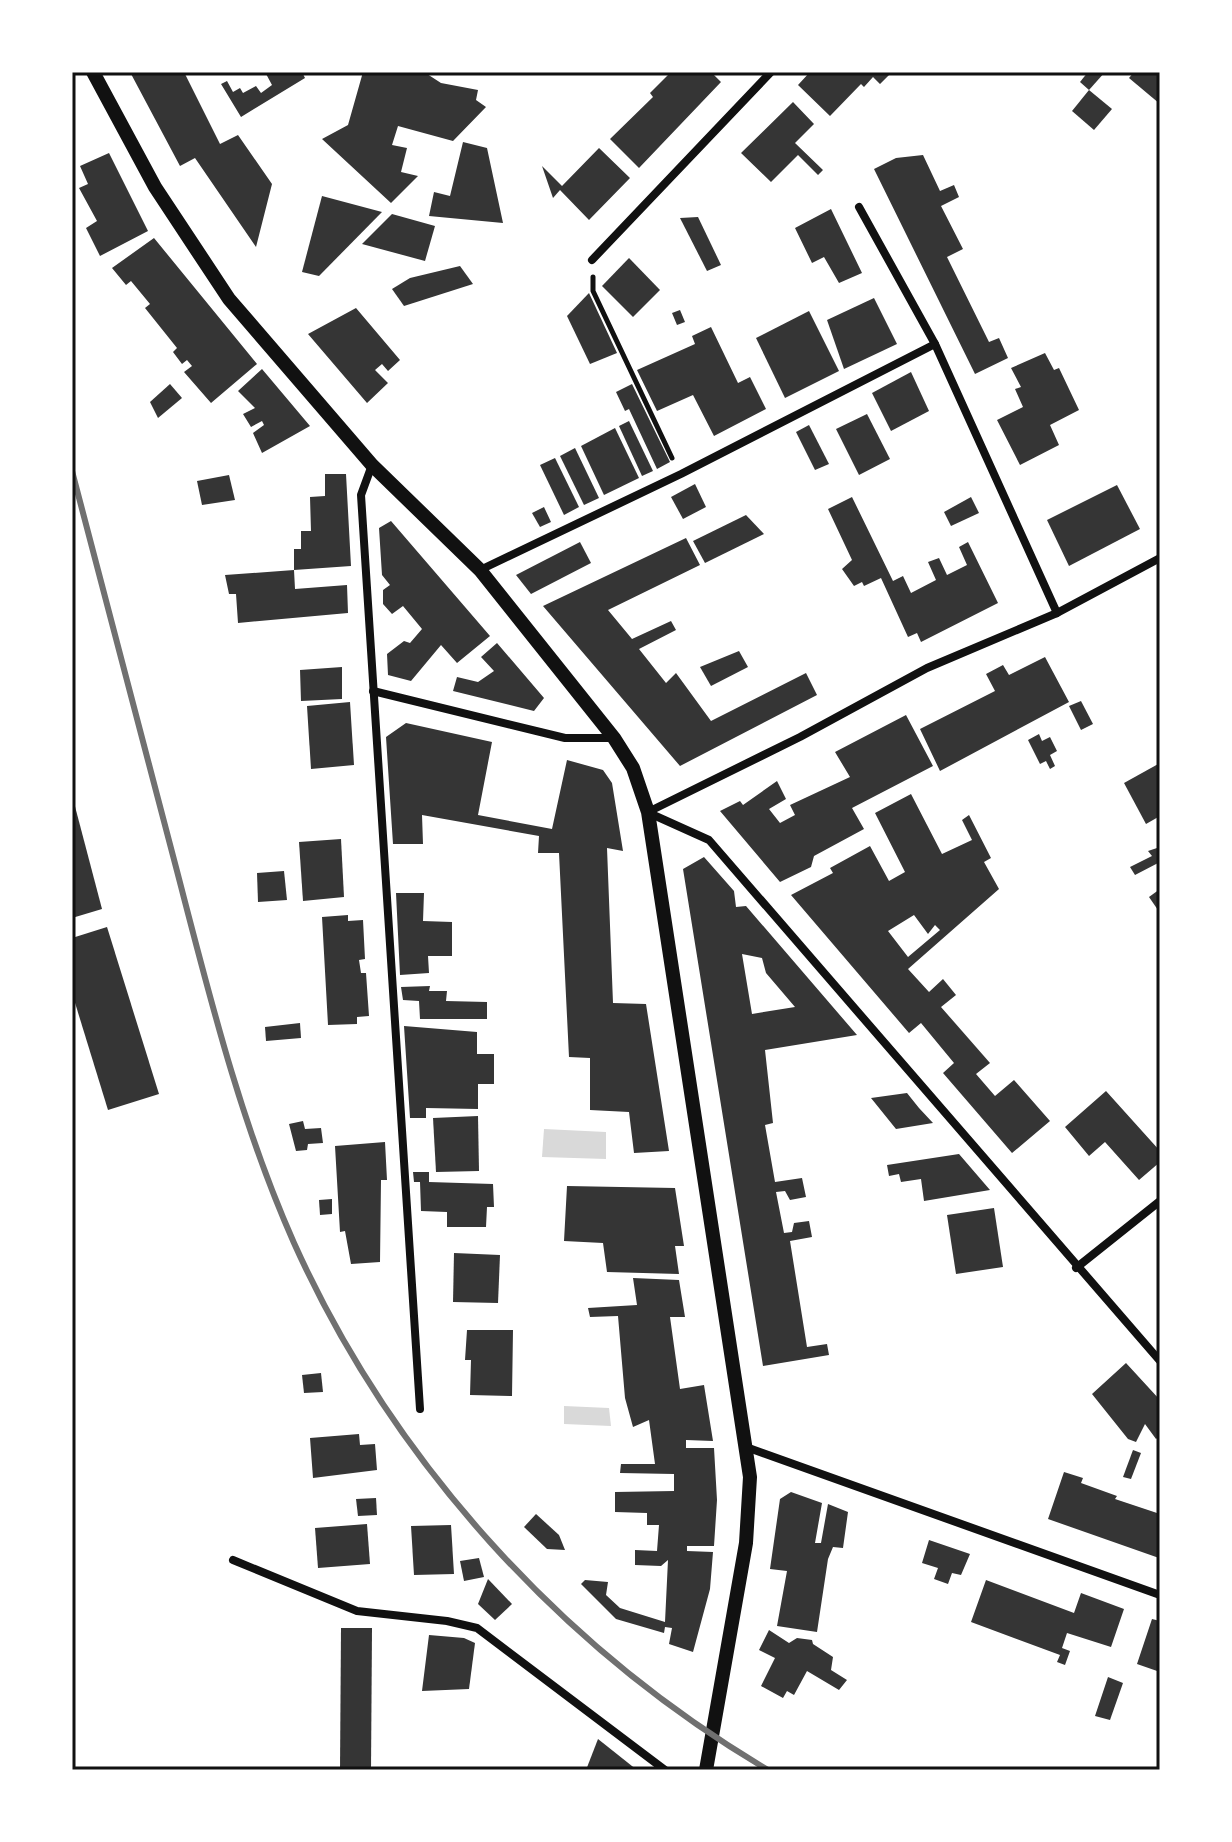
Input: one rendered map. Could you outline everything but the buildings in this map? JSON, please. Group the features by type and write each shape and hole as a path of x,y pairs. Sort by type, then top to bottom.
{"street":[{"path":"93,72 155,187 229,299 372,465 480,570 614,738 633,768 648,812 746,1447 750,1512 706,1770"},
{"path":"592,260 771,72"},
{"path":"859,207 935,344 1057,613"},
{"path":"480,570 681,474 935,344"},
{"path":"372,465 361,495 420,1409"},
{"path":"648,812 800,737 927,668 1057,613 1160,558"},
{"path":"373,691 565,738 614,738"},
{"path":"648,812 709,840 1076,1268 1160,1361"},
{"path":"1076,1268 1160,1201"},
{"path":"746,1447 1160,1595"},
{"path":"233,1560 357,1611 447,1621 477,1628 665,1770"}],"path":[{"path":"592,260 593,291 681,474"}],"shaded area":[{"path":"544,1129 606,1132 606,1159 542,1157"},
{"path":"564,1406 609,1408 611,1426 564,1424"}],"railway":[{"path":"72,471 202,966 242,1106 294,1243 334,1323 381,1400 433,1474 491,1543 554,1608 621,1667 693,1722 768,1770"}]}
